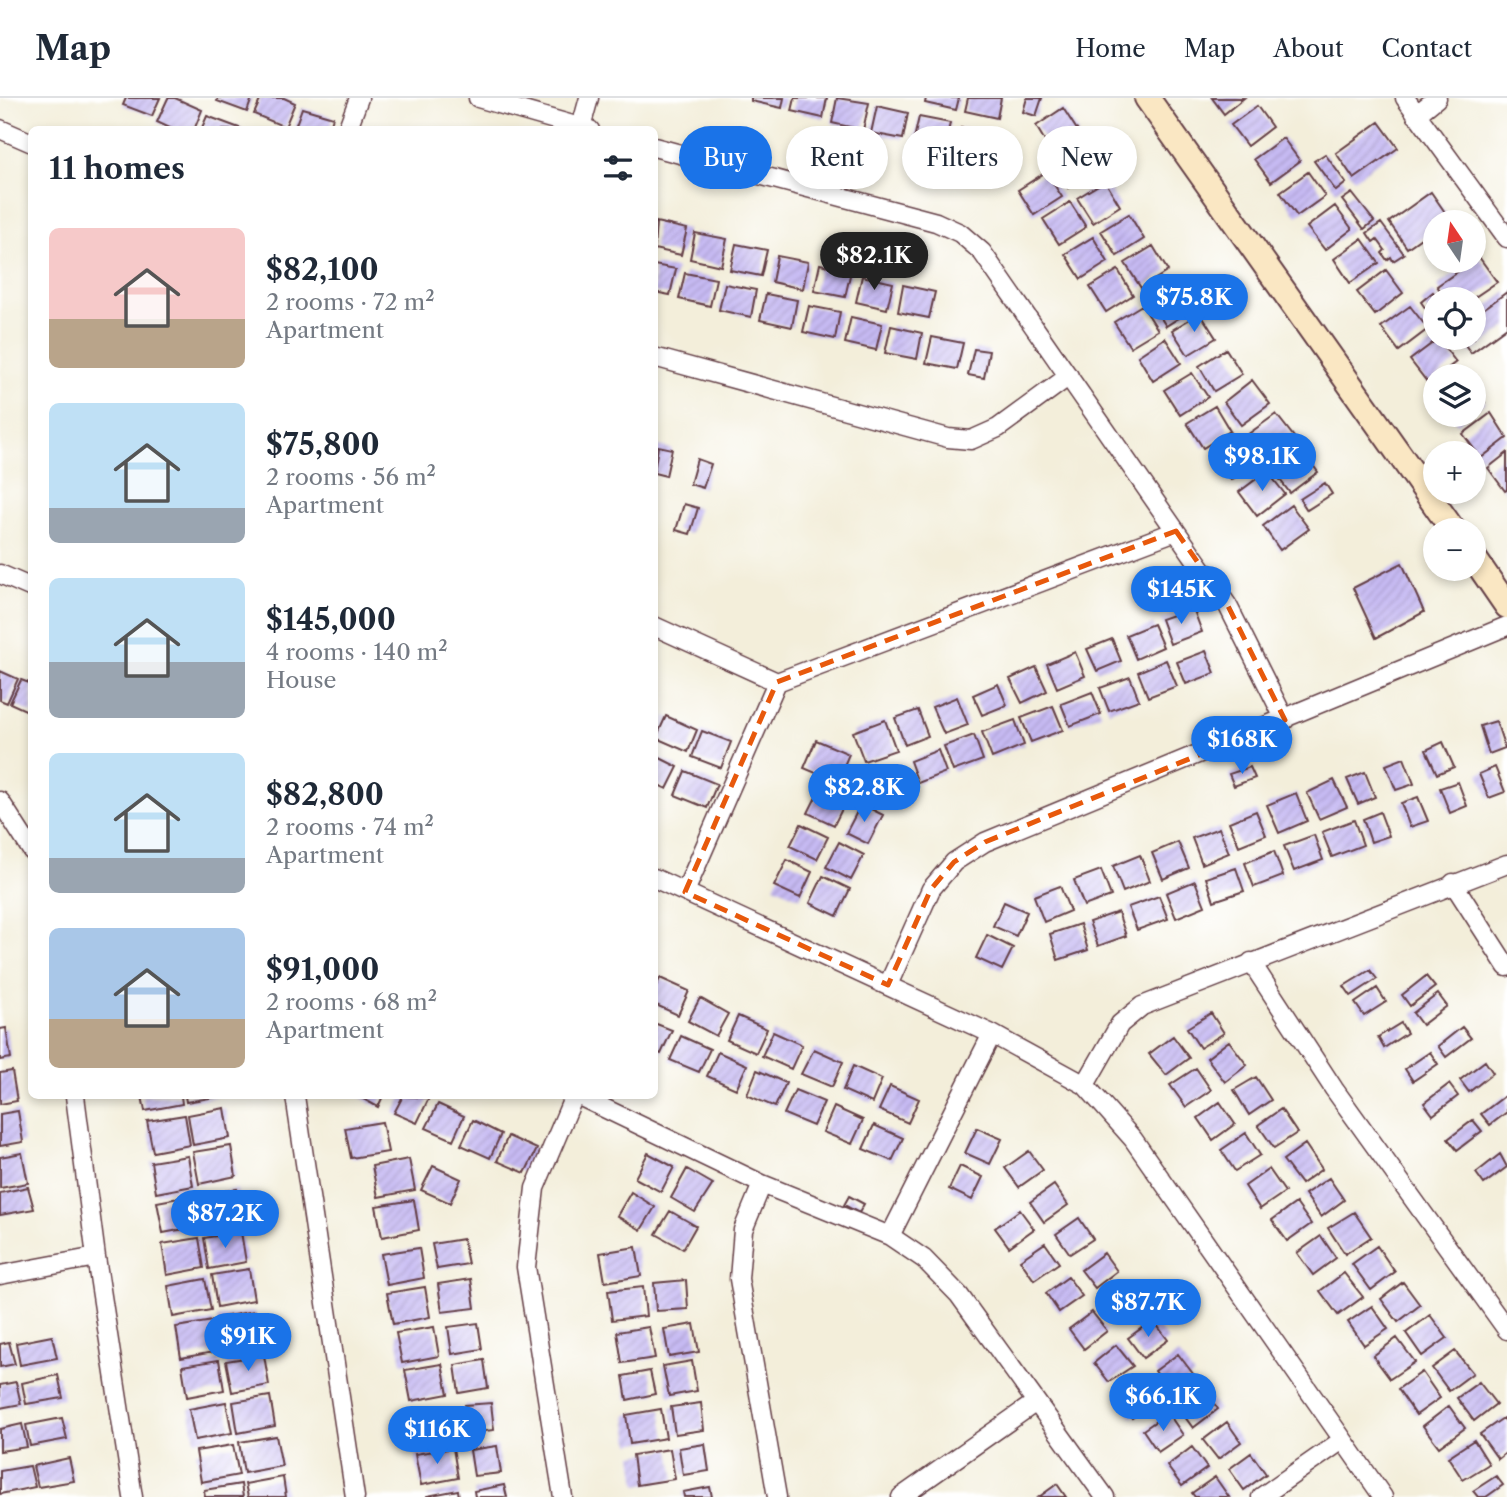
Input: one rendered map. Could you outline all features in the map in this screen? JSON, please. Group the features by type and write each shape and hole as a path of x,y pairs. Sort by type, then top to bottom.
{"street":[{"path":"348,126 359,98"},
{"path":"478,98 579,126"},
{"path":"586,126 589,98"},
{"path":"1147,98 1445,518"},
{"path":"1405,98 1507,238"},
{"path":"1416,114 1437,98"},
{"path":"0,130 28,141"},
{"path":"658,148 936,222 960,233 982,252 1228,606 1285,720"},
{"path":"658,358 948,438 971,440 998,428 1069,376"},
{"path":"658,628 777,682 1176,531"},
{"path":"0,574 28,586"},
{"path":"1486,575 1507,606"},
{"path":"888,985 930,889 954,862 985,842 1507,626"},
{"path":"685,892 777,682"},
{"path":"0,801 28,845"},
{"path":"1086,1085 1120,1024 1142,1006 1507,864"},
{"path":"658,880 992,1034 1086,1085 1133,1139 1341,1441 1383,1497"},
{"path":"1453,883 1507,967"},
{"path":"1251,962 1334,1089 1507,1330"},
{"path":"890,1236 992,1034"},
{"path":"75,1099 96,1257 134,1497"},
{"path":"295,1099 355,1497"},
{"path":"563,1497 526,1267 535,1188 573,1099"},
{"path":"585,1099 762,1184 890,1236 924,1259 959,1295 1105,1497"},
{"path":"762,1184 743,1230 739,1279 777,1497"},
{"path":"0,1275 96,1257"},
{"path":"901,1497 1036,1402"},
{"path":"1261,1497 1341,1441"}],"highlighted area":[{"path":"1176,531 1228,606 1285,720 985,842 954,862 931,889 888,985 685,892 777,682"}],"building":[{"path":"126,98 160,98 152,116 123,105"},
{"path":"168,98 175,98 202,110 196,126 166,126 157,122"},
{"path":"218,98 252,98 247,112 217,101"},
{"path":"261,98 284,98 295,103 285,126 254,114"},
{"path":"751,98 784,98 782,108 751,101"},
{"path":"795,98 827,98 823,118 792,111"},
{"path":"837,98 869,103 864,126 832,123"},
{"path":"926,98 959,98 956,110 925,103"},
{"path":"968,98 1001,98 997,118 965,111"},
{"path":"1027,98 1042,98 1036,116 1023,112"},
{"path":"1212,98 1244,98 1224,114"},
{"path":"877,106 908,113 906,126 902,126 902,139 888,136 888,126 873,126"},
{"path":"1257,106 1272,127 1247,146 1231,125"},
{"path":"302,108 333,117 330,126 295,126"},
{"path":"1063,108 1075,126 1037,128"},
{"path":"207,116 234,126 203,126"},
{"path":"919,117 950,123 949,126 917,126"},
{"path":"1379,122 1398,148 1354,179 1336,153"},
{"path":"1283,138 1300,161 1271,182 1254,159"},
{"path":"1325,154 1346,183 1336,191 1314,161"},
{"path":"1308,172 1325,196 1297,216 1280,192"},
{"path":"1037,178 1037,189 1057,189 1062,197 1034,215 1018,190"},
{"path":"1092,189 1110,189 1120,206 1093,223 1077,198"},
{"path":"1431,192 1443,210 1423,210 1423,237 1407,248 1389,222"},
{"path":"1352,193 1374,221 1364,229 1342,200"},
{"path":"1070,202 1086,227 1059,244 1043,219"},
{"path":"1335,206 1352,229 1325,250 1307,227"},
{"path":"1129,214 1144,239 1117,256 1101,231"},
{"path":"658,222 687,229 681,255 658,250"},
{"path":"1381,223 1404,254 1393,261 1391,257 1387,260 1382,253 1385,250 1377,239 1373,242 1367,233"},
{"path":"695,233 727,239 721,266 690,259"},
{"path":"1093,237 1108,262 1081,279 1065,254"},
{"path":"1362,239 1379,263 1350,283 1334,259"},
{"path":"736,244 767,250 761,276 730,270"},
{"path":"1153,246 1168,271 1141,288 1125,263"},
{"path":"777,256 808,262 803,289 772,282"},
{"path":"820,264 851,271 845,297 814,291"},
{"path":"658,266 676,269 670,295 658,293"},
{"path":"1486,267 1497,282 1486,289 1486,287 1437,286 1456,273 1486,273"},
{"path":"1118,270 1133,295 1106,312 1090,287"},
{"path":"1386,270 1403,293 1375,315 1357,292"},
{"path":"685,273 716,279 710,306 679,299"},
{"path":"862,276 893,283 887,309 856,302"},
{"path":"725,284 756,290 751,317 719,310"},
{"path":"1177,284 1193,309 1166,326 1150,301"},
{"path":"903,285 935,292 929,318 898,312"},
{"path":"1507,292 1507,327 1486,342 1486,307"},
{"path":"766,294 797,300 792,327 760,320"},
{"path":"1142,305 1158,330 1130,347 1114,322"},
{"path":"809,306 840,312 835,339 803,332"},
{"path":"1410,306 1423,323 1423,333 1399,351 1381,327"},
{"path":"1200,313 1216,338 1188,355 1172,330"},
{"path":"851,317 882,324 876,350 845,343"},
{"path":"891,326 922,333 917,359 885,353"},
{"path":"932,337 963,343 957,369 926,363"},
{"path":"1165,338 1181,363 1153,381 1138,356"},
{"path":"974,349 989,351 984,378 968,375"},
{"path":"1226,349 1242,374 1214,391 1199,366"},
{"path":"1423,350 1447,350 1456,362 1423,364 1423,377 1410,360"},
{"path":"1192,373 1208,397 1180,415 1164,390"},
{"path":"1252,380 1270,404 1241,425 1224,402"},
{"path":"1215,406 1230,431 1203,448 1187,423"},
{"path":"1491,413 1507,438 1486,454 1486,441 1468,441 1463,434 1472,427 1486,427 1486,417"},
{"path":"1276,414 1294,437 1265,458 1247,435"},
{"path":"1243,438 1259,463 1231,480 1216,456"},
{"path":"658,446 672,449 666,476 658,474"},
{"path":"1300,448 1318,472 1290,493 1272,469"},
{"path":"1507,453 1507,490 1505,491 1488,468"},
{"path":"697,459 711,464 703,488 690,484"},
{"path":"1267,471 1285,494 1257,516 1239,492"},
{"path":"1325,483 1332,494 1307,510 1300,499"},
{"path":"684,504 698,508 690,534 676,530"},
{"path":"1291,505 1309,529 1280,550 1263,526"},
{"path":"1402,563 1424,612 1376,638 1353,588"},
{"path":"1193,608 1202,632 1170,644 1161,619"},
{"path":"1153,624 1163,647 1136,659 1126,635"},
{"path":"1112,639 1121,661 1097,671 1087,649"},
{"path":"1206,651 1215,673 1186,684 1177,662"},
{"path":"1075,652 1085,676 1057,688 1047,664"},
{"path":"1166,660 1177,686 1148,697 1138,672"},
{"path":"1036,667 1047,691 1022,703 1010,679"},
{"path":"0,671 18,679 7,703 0,700"},
{"path":"1130,677 1139,700 1109,711 1100,688"},
{"path":"21,680 28,683 28,711 10,703"},
{"path":"998,684 1007,705 982,715 973,695"},
{"path":"1092,692 1101,714 1070,726 1061,704"},
{"path":"957,697 968,725 944,734 932,707"},
{"path":"1053,706 1063,730 1031,742 1021,718"},
{"path":"918,710 928,736 905,745 895,718"},
{"path":"666,716 697,730 688,752 658,739"},
{"path":"885,720 896,750 864,761 853,732"},
{"path":"1015,720 1024,745 992,758 982,732"},
{"path":"1496,721 1505,748 1489,754 1480,726"},
{"path":"702,731 731,742 721,768 692,757"},
{"path":"974,735 983,760 953,771 944,746"},
{"path":"816,740 849,754 837,782 804,768"},
{"path":"1443,742 1454,767 1437,774 1426,750"},
{"path":"938,750 946,772 918,783 910,761"},
{"path":"658,757 678,767 667,789 658,785"},
{"path":"1404,758 1414,784 1396,790 1386,765"},
{"path":"893,766 910,785 888,804 871,785"},
{"path":"1250,767 1255,778 1234,786 1229,774"},
{"path":"1495,767 1505,792 1489,798 1479,774"},
{"path":"685,771 717,784 707,808 675,795"},
{"path":"1365,772 1375,797 1358,804 1347,779"},
{"path":"1334,780 1347,807 1319,819 1307,793"},
{"path":"1458,782 1467,806 1450,813 1440,788"},
{"path":"820,789 846,801 834,825 808,813"},
{"path":"1296,793 1307,821 1279,833 1267,805"},
{"path":"1418,797 1428,821 1410,827 1401,803"},
{"path":"861,804 883,815 868,844 846,833"},
{"path":"1256,811 1266,835 1239,846 1229,822"},
{"path":"1380,812 1389,836 1371,842 1363,819"},
{"path":"1354,820 1363,845 1332,857 1322,832"},
{"path":"801,824 828,837 817,859 790,846"},
{"path":"1219,828 1229,853 1202,864 1192,838"},
{"path":"1314,835 1323,860 1294,871 1284,846"},
{"path":"839,842 864,855 851,880 826,867"},
{"path":"1178,842 1189,868 1163,879 1152,853"},
{"path":"1274,851 1283,876 1254,887 1245,863"},
{"path":"1140,855 1150,881 1123,892 1113,866"},
{"path":"787,860 812,872 800,898 774,886"},
{"path":"1236,868 1244,891 1214,901 1206,878"},
{"path":"1101,870 1111,896 1084,906 1074,880"},
{"path":"823,876 850,889 837,916 810,903"},
{"path":"1195,881 1205,906 1176,918 1166,893"},
{"path":"1060,886 1070,911 1044,922 1034,896"},
{"path":"1159,896 1168,919 1137,930 1128,907"},
{"path":"1004,902 1027,912 1016,936 993,926"},
{"path":"1118,912 1126,936 1098,946 1089,922"},
{"path":"1080,924 1088,950 1058,960 1050,934"},
{"path":"987,935 1013,948 1002,970 976,958"},
{"path":"1370,970 1377,979 1351,996 1344,986"},
{"path":"1426,976 1435,987 1410,1006 1402,995"},
{"path":"660,978 689,991 678,1015 658,1006"},
{"path":"1377,988 1386,1002 1364,1016 1355,1003"},
{"path":"1438,994 1447,1006 1422,1025 1413,1013"},
{"path":"700,998 728,1014 716,1036 688,1021"},
{"path":"1211,1013 1224,1033 1200,1048 1187,1028"},
{"path":"738,1016 767,1029 756,1053 727,1040"},
{"path":"1401,1023 1407,1033 1384,1048 1378,1037"},
{"path":"658,1025 672,1030 661,1054 658,1053"},
{"path":"1462,1027 1471,1038 1446,1057 1438,1046"},
{"path":"6,1028 11,1058 0,1060 0,1029"},
{"path":"773,1032 802,1045 791,1069 762,1056"},
{"path":"681,1036 710,1049 699,1072 670,1060"},
{"path":"1173,1036 1189,1058 1166,1075 1149,1054"},
{"path":"1229,1041 1247,1065 1225,1082 1207,1058"},
{"path":"814,1049 843,1062 832,1087 801,1074"},
{"path":"718,1052 747,1065 736,1089 707,1076"},
{"path":"1430,1052 1438,1064 1413,1081 1405,1069"},
{"path":"1485,1061 1493,1073 1469,1092 1460,1080"},
{"path":"853,1066 882,1079 872,1103 843,1090"},
{"path":"1196,1068 1211,1090 1186,1107 1170,1085"},
{"path":"757,1070 786,1083 775,1107 747,1095"},
{"path":"12,1071 17,1101 0,1104 0,1073"},
{"path":"1256,1077 1271,1100 1249,1115 1234,1090"},
{"path":"1449,1084 1458,1096 1433,1115 1424,1103"},
{"path":"890,1086 919,1099 908,1123 879,1110"},
{"path":"795,1090 824,1102 813,1126 784,1114"},
{"path":"1506,1095 1507,1112 1490,1125 1481,1114"},
{"path":"143,1099 181,1099 182,1104 145,1111"},
{"path":"363,1099 382,1099 378,1107"},
{"path":"401,1099 429,1099 417,1123 394,1113"},
{"path":"1220,1102 1235,1124 1213,1140 1198,1118"},
{"path":"438,1104 464,1116 453,1140 426,1128"},
{"path":"834,1107 863,1120 852,1144 823,1132"},
{"path":"225,1108 230,1138 193,1145 188,1115"},
{"path":"1281,1109 1297,1133 1274,1148 1258,1125"},
{"path":"18,1111 23,1142 0,1146 0,1114"},
{"path":"185,1115 190,1145 153,1152 147,1121"},
{"path":"473,1120 501,1134 490,1158 461,1145"},
{"path":"1473,1120 1482,1131 1457,1150 1448,1139"},
{"path":"382,1122 388,1152 351,1158 345,1128"},
{"path":"874,1125 903,1138 892,1161 863,1149"},
{"path":"977,1128 1002,1139 990,1164 965,1153"},
{"path":"1246,1133 1260,1155 1235,1171 1221,1150"},
{"path":"508,1136 537,1149 525,1173 497,1161"},
{"path":"1305,1144 1322,1169 1301,1184 1283,1160"},
{"path":"231,1146 236,1176 199,1184 193,1152"},
{"path":"1029,1151 1043,1170 1019,1187 1005,1168"},
{"path":"22,1153 28,1183 0,1188 0,1157"},
{"path":"648,1153 674,1167 661,1192 635,1178"},
{"path":"1500,1154 1507,1167 1484,1184 1476,1173"},
{"path":"188,1156 193,1186 156,1193 151,1162"},
{"path":"409,1159 415,1190 378,1197 372,1166"},
{"path":"433,1166 461,1179 450,1203 421,1190"},
{"path":"960,1166 983,1177 972,1200 949,1189"},
{"path":"687,1169 713,1184 695,1212 671,1198"},
{"path":"1269,1169 1285,1192 1260,1209 1245,1186"},
{"path":"1329,1178 1344,1200 1321,1217 1305,1194"},
{"path":"1054,1185 1068,1205 1044,1222 1030,1202"},
{"path":"28,1187 34,1209 0,1215 0,1193"},
{"path":"237,1189 243,1219 205,1226 200,1195"},
{"path":"631,1192 655,1207 641,1230 617,1216"},
{"path":"195,1195 200,1226 163,1233 157,1202"},
{"path":"849,1196 864,1204 859,1213 844,1205"},
{"path":"414,1200 419,1230 382,1237 376,1206"},
{"path":"1296,1203 1311,1224 1287,1241 1272,1220"},
{"path":"1020,1210 1034,1229 1009,1247 995,1228"},
{"path":"670,1211 696,1226 683,1249 656,1234"},
{"path":"1354,1212 1371,1237 1345,1254 1328,1228"},
{"path":"1079,1218 1093,1239 1070,1254 1056,1234"},
{"path":"241,1232 246,1262 209,1269 204,1238"},
{"path":"1321,1236 1336,1258 1313,1275 1297,1253"},
{"path":"199,1238 204,1268 167,1275 162,1244"},
{"path":"463,1239 468,1264 437,1269 432,1244"},
{"path":"1045,1243 1059,1263 1034,1280 1020,1260"},
{"path":"1377,1246 1395,1272 1371,1290 1352,1264"},
{"path":"636,1247 641,1276 605,1282 600,1253"},
{"path":"419,1248 424,1278 387,1285 381,1254"},
{"path":"1104,1253 1117,1271 1095,1288 1081,1270"},
{"path":"249,1269 254,1300 217,1307 212,1275"},
{"path":"1344,1273 1363,1297 1338,1315 1320,1291"},
{"path":"1068,1277 1082,1296 1059,1312 1046,1293"},
{"path":"205,1279 211,1310 173,1317 168,1286"},
{"path":"471,1279 475,1308 442,1312 438,1284"},
{"path":"686,1280 688,1309 656,1311 654,1283"},
{"path":"1403,1282 1420,1305 1398,1322 1381,1299"},
{"path":"425,1287 430,1317 393,1324 387,1293"},
{"path":"643,1287 646,1316 612,1320 608,1291"},
{"path":"1128,1288 1141,1306 1119,1322 1106,1303"},
{"path":"1372,1306 1388,1329 1364,1345 1348,1322"},
{"path":"255,1311 260,1341 223,1348 217,1318"},
{"path":"1092,1312 1107,1331 1084,1349 1069,1329"},
{"path":"1430,1315 1447,1338 1422,1356 1406,1333"},
{"path":"1153,1320 1168,1340 1143,1358 1128,1338"},
{"path":"213,1321 219,1351 181,1358 176,1327"},
{"path":"478,1323 482,1349 452,1354 448,1327"},
{"path":"694,1324 699,1352 669,1357 664,1329"},
{"path":"434,1327 439,1356 402,1363 396,1333"},
{"path":"649,1327 655,1358 622,1363 617,1332"},
{"path":"52,1336 57,1358 20,1365 16,1343"},
{"path":"1397,1338 1415,1362 1390,1379 1373,1356"},
{"path":"9,1342 15,1364 0,1367 0,1344"},
{"path":"1116,1345 1133,1366 1109,1382 1094,1363"},
{"path":"1455,1351 1473,1373 1449,1391 1432,1368"},
{"path":"1178,1354 1194,1375 1171,1393 1155,1371"},
{"path":"264,1355 269,1385 232,1392 226,1361"},
{"path":"219,1360 224,1390 187,1397 182,1366"},
{"path":"484,1360 488,1388 459,1393 455,1365"},
{"path":"692,1361 697,1391 669,1396 663,1366"},
{"path":"442,1364 448,1394 411,1401 405,1370"},
{"path":"650,1371 655,1394 627,1400 623,1376"},
{"path":"1422,1372 1440,1398 1416,1415 1398,1389"},
{"path":"58,1375 63,1398 26,1404 22,1383"},
{"path":"1141,1379 1157,1399 1132,1418 1116,1397"},
{"path":"16,1382 21,1404 0,1408 0,1385"},
{"path":"1479,1382 1496,1404 1474,1421 1457,1398"},
{"path":"1203,1388 1218,1409 1193,1428 1177,1406"},
{"path":"270,1396 275,1426 238,1433 233,1402"},
{"path":"226,1402 232,1433 195,1440 189,1409"},
{"path":"491,1403 494,1430 469,1433 465,1405"},
{"path":"701,1403 704,1430 675,1434 671,1407"},
{"path":"1449,1406 1465,1428 1439,1447 1423,1426"},
{"path":"661,1409 666,1438 630,1444 626,1415"},
{"path":"452,1410 457,1440 420,1447 415,1416"},
{"path":"1168,1413 1183,1435 1158,1452 1143,1430"},
{"path":"62,1418 67,1439 30,1446 26,1425"},
{"path":"1503,1418 1507,1423 1507,1452 1498,1459 1480,1434"},
{"path":"1227,1422 1241,1442 1218,1459 1203,1440"},
{"path":"22,1424 27,1447 0,1451 0,1429"},
{"path":"276,1436 282,1466 244,1473 239,1442"},
{"path":"1474,1440 1489,1464 1463,1480 1448,1457"},
{"path":"705,1444 709,1471 683,1475 679,1448"},
{"path":"233,1445 239,1475 201,1482 196,1451"},
{"path":"497,1446 501,1473 474,1476 470,1450"},
{"path":"1192,1447 1207,1468 1182,1486 1167,1466"},
{"path":"453,1448 458,1478 421,1485 415,1454"},
{"path":"670,1449 675,1479 637,1485 633,1455"},
{"path":"1251,1453 1266,1474 1244,1490 1229,1469"},
{"path":"69,1458 74,1481 38,1487 33,1466"},
{"path":"30,1466 35,1487 0,1494 0,1471"},
{"path":"1496,1476 1503,1485 1486,1497 1478,1497 1473,1491"},
{"path":"283,1477 286,1497 248,1497 245,1484"},
{"path":"1215,1477 1229,1497 1195,1497 1192,1493"},
{"path":"241,1484 243,1497 205,1497 204,1490"},
{"path":"1057,1484 1066,1497 1039,1497"},
{"path":"504,1485 507,1497 475,1497 474,1491"},
{"path":"710,1487 712,1497 684,1497 683,1492"},
{"path":"458,1490 459,1497 427,1497 427,1496"}]}
